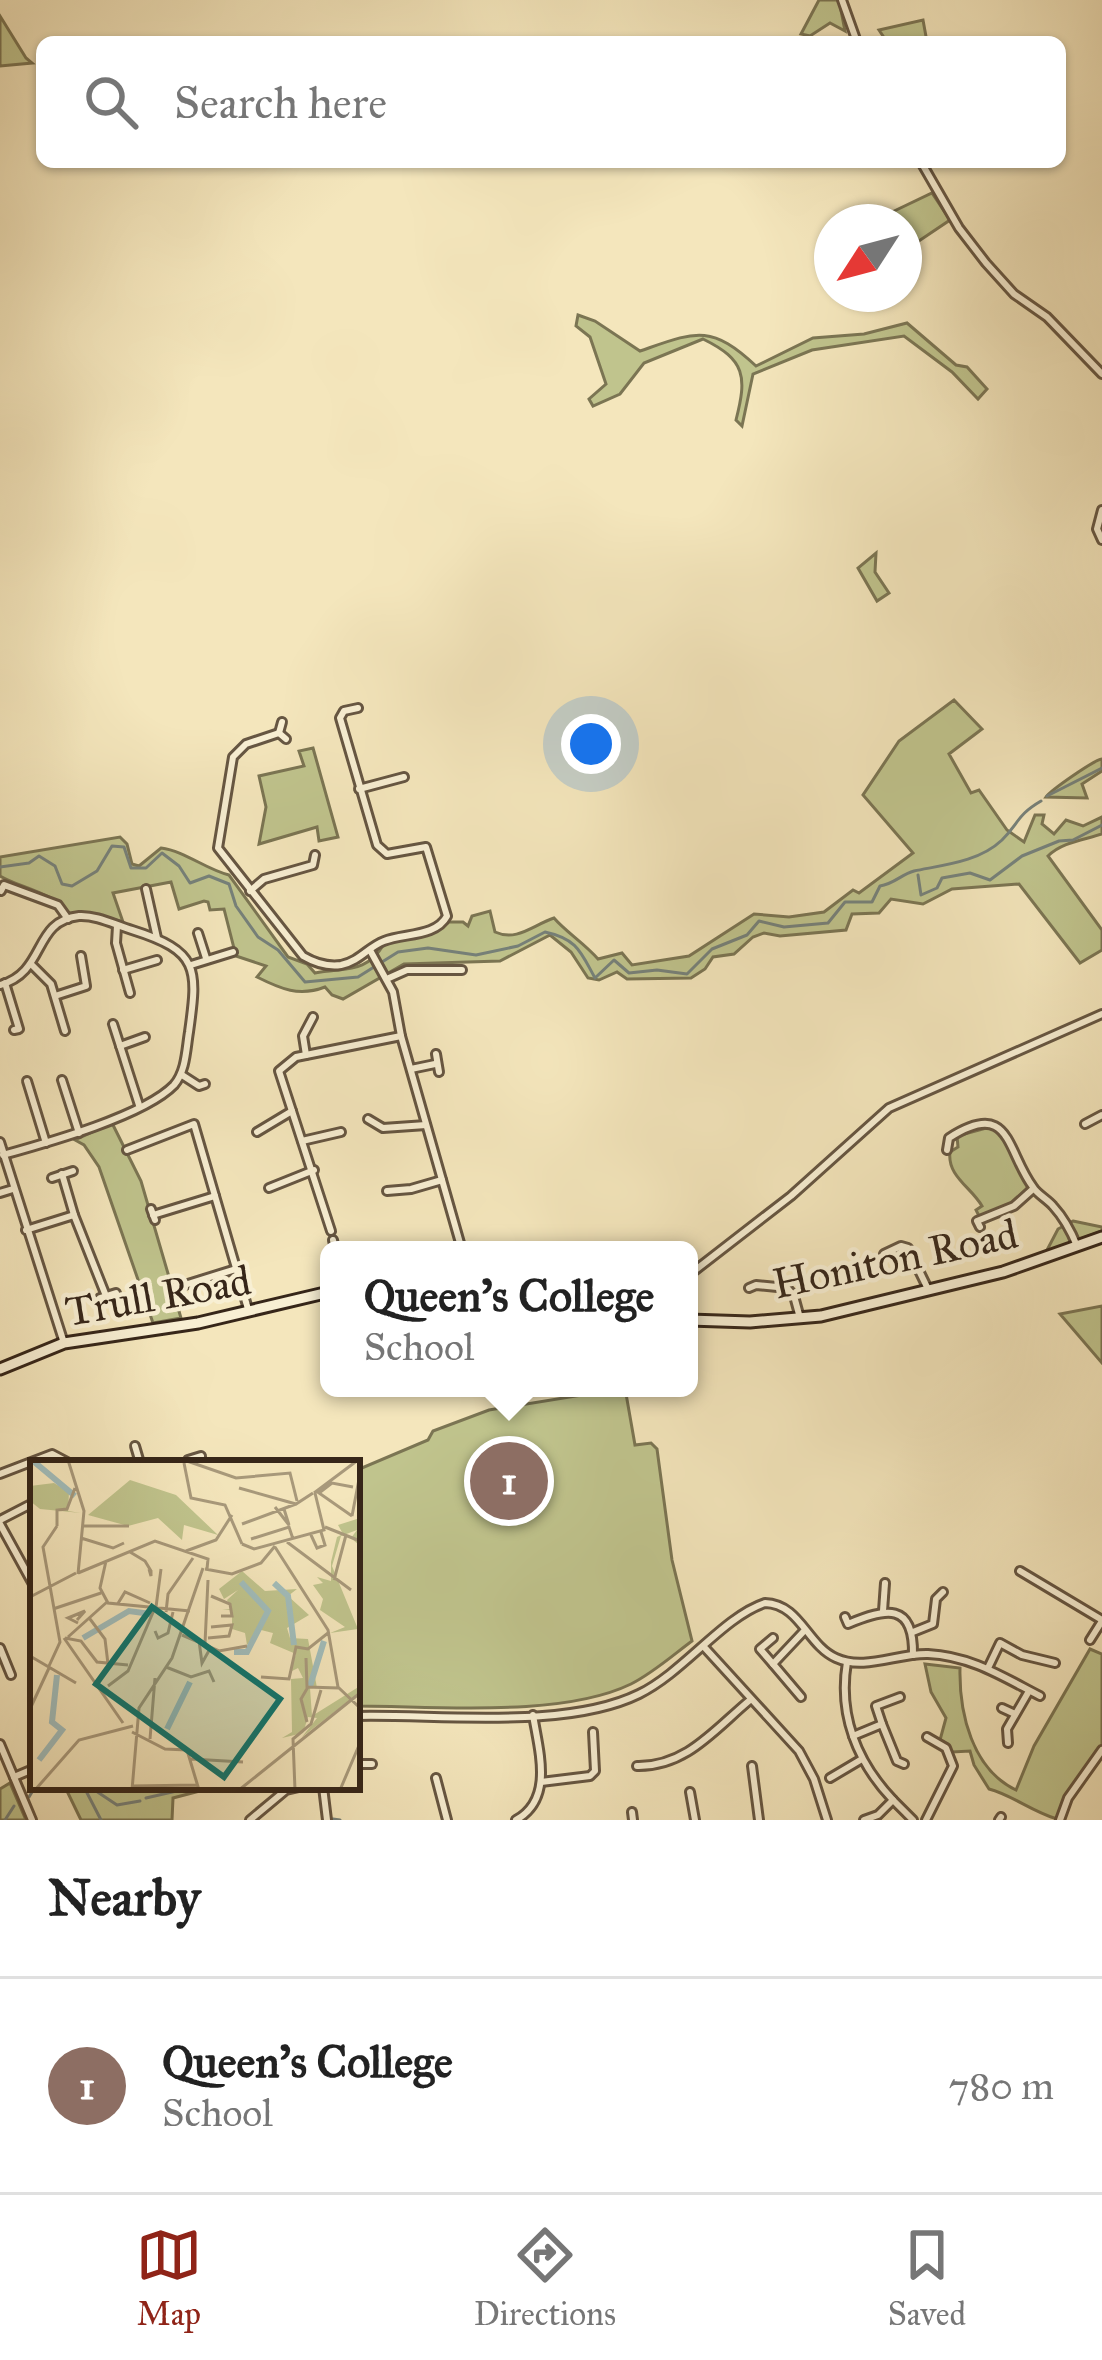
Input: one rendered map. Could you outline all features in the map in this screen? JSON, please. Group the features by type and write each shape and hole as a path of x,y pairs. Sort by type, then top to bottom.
{"street":[{"path":"842,0 854,36"},
{"path":"924,168 959,228 986,263 1102,374"},
{"path":"1102,510 1097,529 1102,540"},
{"path":"358,708 344,711 340,718 381,855 426,847 447,916 442,926 382,941 376,960"},
{"path":"282,722 282,736 246,744 231,763 218,848 310,960 338,965 376,960"},
{"path":"359,789 406,777"},
{"path":"250,891 264,879 314,860 322,874"},
{"path":"3,885 58,905 68,919"},
{"path":"144,894 158,938"},
{"path":"3,1155 80,1133 166,1091 182,1075 195,987 191,965 175,946 158,938 88,916 68,919 44,936 23,976 3,984 20,1028"},
{"path":"117,926 116,943 130,993"},
{"path":"198,933 207,959"},
{"path":"191,965 233,952"},
{"path":"55,996 86,986 81,956"},
{"path":"123,970 158,960"},
{"path":"376,960 389,978 459,1241"},
{"path":"32,965 46,978 65,1031"},
{"path":"389,978 407,970 462,970"},
{"path":"698,1268 791,1196 889,1108 1102,1014"},
{"path":"306,1055 303,1036 313,1017"},
{"path":"112,1024 140,1105"},
{"path":"333,1241 333,1220 279,1071 288,1060 401,1036"},
{"path":"120,1046 146,1037"},
{"path":"412,1069 437,1068 436,1054"},
{"path":"182,1075 202,1088"},
{"path":"27,1081 34,1090 46,1143"},
{"path":"62,1081 80,1133"},
{"path":"257,1132 292,1112"},
{"path":"1087,1120 1102,1115"},
{"path":"127,1150 198,1123 250,1312"},
{"path":"371,1125 426,1125"},
{"path":"947,1150 949,1138 957,1132 975,1125 995,1126 1012,1141 1033,1189 1062,1216 1077,1246"},
{"path":"302,1141 336,1136"},
{"path":"0,1142 64,1343"},
{"path":"269,1188 314,1170"},
{"path":"52,1178 73,1171"},
{"path":"62,1174 103,1297 116,1293"},
{"path":"392,1194 442,1180"},
{"path":"0,1193 13,1189"},
{"path":"977,1221 1014,1206 1033,1189"},
{"path":"153,1215 215,1196"},
{"path":"26,1230 74,1215"},
{"name":"Honiton Road","path":"698,1321 800,1318 1004,1272 1102,1237"},
{"path":"884,1254 901,1246 908,1248 928,1289"},
{"path":"175,1289 236,1269"},
{"path":"752,1283 787,1288 800,1318"},
{"name":"Trull Road","path":"0,1369 64,1343 250,1312 320,1294"},
{"path":"0,1474 30,1462"},
{"path":"29,1568 0,1522 30,1505"},
{"path":"1020,1571 1102,1620 1090,1640"},
{"path":"883,1611 885,1583"},
{"path":"913,1632 933,1624 936,1596"},
{"path":"360,1716 532,1715 610,1706 673,1673 747,1611 766,1603 788,1610 822,1650 848,1662 914,1654 960,1658 1040,1696"},
{"path":"848,1624 883,1611 900,1615 913,1632 914,1654"},
{"path":"773,1664 805,1630"},
{"path":"773,1637 758,1651 801,1697"},
{"path":"988,1668 996,1641 1022,1655 1051,1661 1043,1670"},
{"path":"0,1648 10,1675"},
{"path":"704,1648 804,1758 826,1820"},
{"path":"848,1662 843,1696 862,1759 913,1820"},
{"path":"1008,1743 1004,1732 1029,1691"},
{"path":"900,1696 873,1707 897,1761 906,1767"},
{"path":"637,1766 674,1760 692,1751 750,1700"},
{"path":"1002,1708 1015,1714"},
{"path":"516,1820 536,1805 541,1782 532,1715"},
{"path":"853,1736 882,1724"},
{"path":"541,1782 590,1776 595,1771 598,1742 593,1732"},
{"path":"926,1820 952,1782 949,1752 933,1737"},
{"path":"0,1744 32,1820"},
{"path":"1060,1820 1068,1798 1102,1750"},
{"path":"830,1779 862,1759"},
{"path":"360,1764 372,1764"},
{"path":"14,1778 30,1770"},
{"path":"749,1771 759,1820"},
{"path":"436,1778 446,1820"},
{"path":"250,1820 286,1790"},
{"path":"322,1790 327,1820"},
{"path":"688,1798 695,1820"},
{"path":"864,1820 878,1816 893,1800"}],"green space":[{"path":"819,0 839,0 845,31 830,23 810,36 801,34"},
{"path":"0,16 26,58 32,63 0,66"},
{"path":"923,20 926,36 883,36 879,30"},
{"path":"932,193 950,220 922,239 922,204 909,204"},
{"path":"578,315 640,351 701,335 726,343 756,366 813,338 864,334 907,323 956,365 967,367 987,389 978,399 952,372 904,336 812,350 753,374 742,426 736,420 742,392 740,371 728,354 703,339 644,363 620,394 593,406 589,399 606,384 590,337 576,326"},
{"path":"876,553 875,572 889,593 877,601 858,568"},
{"path":"954,700 982,729 949,754 971,793 979,790 1007,830 1024,842 1035,815 1044,815 1042,824 1054,834 1066,820 1083,826 1102,817 1102,834 1066,844 1048,856 1102,930 1102,950 1080,963 1019,884 952,889 923,904 891,899 879,913 852,914 846,930 764,933 734,954 713,957 691,978 627,979 617,972 599,980 588,978 571,952 550,935 500,961 404,964 343,999 325,987 290,990 257,977 266,966 236,956 224,909 210,910 204,901 179,909 171,882 113,893 123,922 91,913 70,915 47,896 0,876 0,857 120,837 132,864 139,866 161,848 170,850 229,875 288,957 307,964 315,973 362,965 384,944 435,931 449,922 468,926 472,916 490,911 495,932 503,935 518,934 554,918 598,959 622,953 632,965 689,956 754,914 789,917 824,912 913,853 863,795 899,741"},
{"path":"313,748 338,837 319,841 317,827 259,844 266,807 259,776 304,766 299,751"},
{"path":"1102,759 1102,771 1082,784 1087,798 1046,797 1073,776"},
{"path":"112,1123 141,1181 181,1318 153,1323 99,1167 75,1140"},
{"path":"990,1127 1003,1133 1029,1186 1012,1205 979,1216 976,1210 982,1206 956,1175 950,1152 958,1147 957,1136"},
{"path":"1073,1221 1102,1227 1102,1231 1046,1252 1058,1229"},
{"path":"1102,1306 1102,1363 1060,1314"},
{"path":"569,1397 627,1397 635,1445 651,1443 657,1449 672,1560 692,1641 631,1684 570,1702 497,1708 360,1706 360,1469 428,1440 433,1431 489,1410"},
{"path":"1090,1649 1102,1654 1102,1747 1068,1792 1057,1819 989,1789 970,1751 952,1752 940,1740 946,1718 931,1692 925,1664 960,1668 971,1738 989,1768 1016,1790 1034,1746"},
{"path":"10,1783 26,1820 0,1820 0,1789"},
{"path":"66,1790 204,1790 173,1798 172,1820 81,1820"}],"waterway":[{"path":"1047,796 1102,768"},
{"path":"0,867 29,863 39,856 55,866 62,884 72,886 97,871 112,846 124,847 131,868 146,868 162,853 190,883 209,876 229,884 236,906 258,937 278,950 305,982 358,977 398,952 428,948 476,955 518,946 545,932 572,943 595,978 614,960 629,973 687,974 712,949 747,935 759,921 784,927 828,923 845,902 872,902 880,886 910,872 983,853 1041,801"},
{"path":"918,875 921,895 937,888 942,878 970,873 990,880 1022,856 1102,825"},
{"path":"29,1797 33,1790"},
{"path":"86,1790 101,1820"},
{"path":"94,1790 117,1805 140,1801"},
{"path":"146,1798 181,1790"},
{"path":"5,1820 14,1806"},
{"path":"333,1819 340,1820"}],"place":[{"name":"Queen's College","path":"509,1481"}]}
